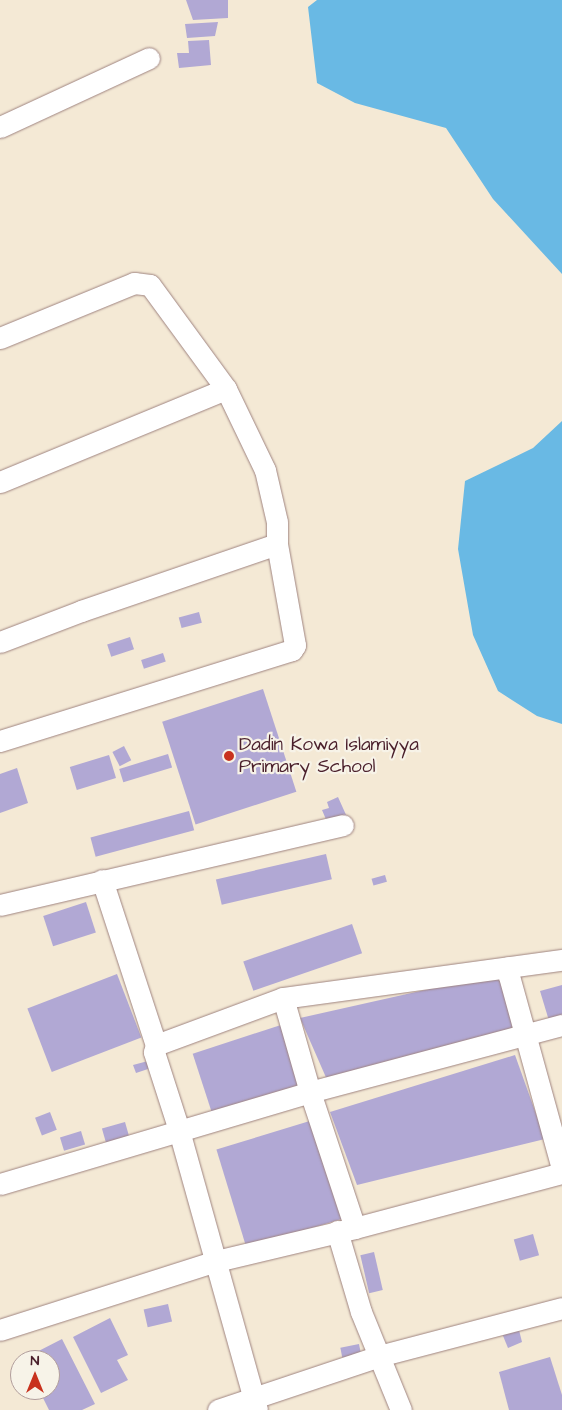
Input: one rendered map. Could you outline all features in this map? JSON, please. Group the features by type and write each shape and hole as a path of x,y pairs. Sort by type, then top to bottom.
{"street":[{"path":"0,127 149,58"},
{"path":"0,338 134,283 150,285 226,389 265,470 277,522 277,544 295,645 292,650 0,741"},
{"path":"0,482 226,389"},
{"path":"0,642 81,611 277,544"},
{"path":"0,905 343,825"},
{"path":"102,880 156,1045 154,1052 179,1130 255,1404"},
{"path":"156,1045 283,998 562,960"},
{"path":"509,967 509,976 562,1168"},
{"path":"283,998 346,1229 361,1312 401,1410"},
{"path":"0,1184 310,1092 562,1025"},
{"path":"0,1330 216,1261 562,1172"},
{"path":"218,1410 255,1404 379,1356 562,1308"}],"water":[{"path":"317,0 562,0 562,274 493,199 446,128 355,103 317,83 308,7"},
{"path":"562,421 562,724 537,716 498,691 473,635 458,549 465,481 533,448"}],"building":[{"path":"186,0 228,0 228,18 193,20"},
{"path":"218,22 215,36 187,38 185,24"},
{"path":"209,40 211,65 179,68 177,53 189,53 188,41"},
{"path":"199,612 202,623 182,628 179,617"},
{"path":"130,637 134,649 111,657 107,644"},
{"path":"163,653 166,662 144,669 141,660"},
{"name":"Dadin Kowa Islamiyya Primary School","path":"263,689 296,792 196,824 162,722"},
{"path":"124,746 131,760 120,766 112,752"},
{"path":"168,754 172,767 123,782 119,769"},
{"path":"109,755 116,778 77,790 70,767"},
{"path":"17,768 28,803 0,813 0,774"},
{"path":"338,797 347,817 328,824 322,810 329,808 327,802"},
{"path":"189,811 194,830 96,857 90,837"},
{"path":"326,854 332,879 222,905 216,879"},
{"path":"385,875 387,882 373,886 372,879"},
{"path":"86,902 96,932 53,946 43,916"},
{"path":"352,924 362,953 253,991 243,961"},
{"path":"505,972 513,1034 328,1082 300,1018"},
{"path":"117,974 141,1037 52,1072 27,1008"},
{"path":"562,985 562,1020 550,1024 540,991"},
{"path":"284,1024 304,1086 213,1115 193,1054"},
{"path":"515,1055 545,1139 357,1185 330,1112"},
{"path":"148,1061 151,1068 136,1073 133,1065"},
{"path":"50,1112 57,1130 42,1135 35,1118"},
{"path":"313,1120 343,1218 247,1248 216,1150"},
{"path":"125,1122 129,1136 106,1143 102,1129"},
{"path":"81,1131 85,1144 64,1151 60,1137"},
{"path":"533,1234 539,1255 520,1261 514,1240"},
{"path":"374,1252 383,1290 369,1293 360,1255"},
{"path":"168,1304 172,1322 148,1327 144,1310"},
{"path":"110,1318 128,1355 117,1360 128,1380 101,1393 73,1337"},
{"path":"518,1326 522,1342 508,1348 501,1331"},
{"path":"62,1339 95,1404 82,1410 49,1410 44,1400 60,1400 60,1350 41,1350"},
{"path":"359,1344 361,1354 342,1357 340,1348"},
{"path":"550,1357 562,1395 562,1410 509,1410 499,1372"}],"place":[{"name":"Dadin Kowa Islamiyya Primary School","path":"229,756"}]}
